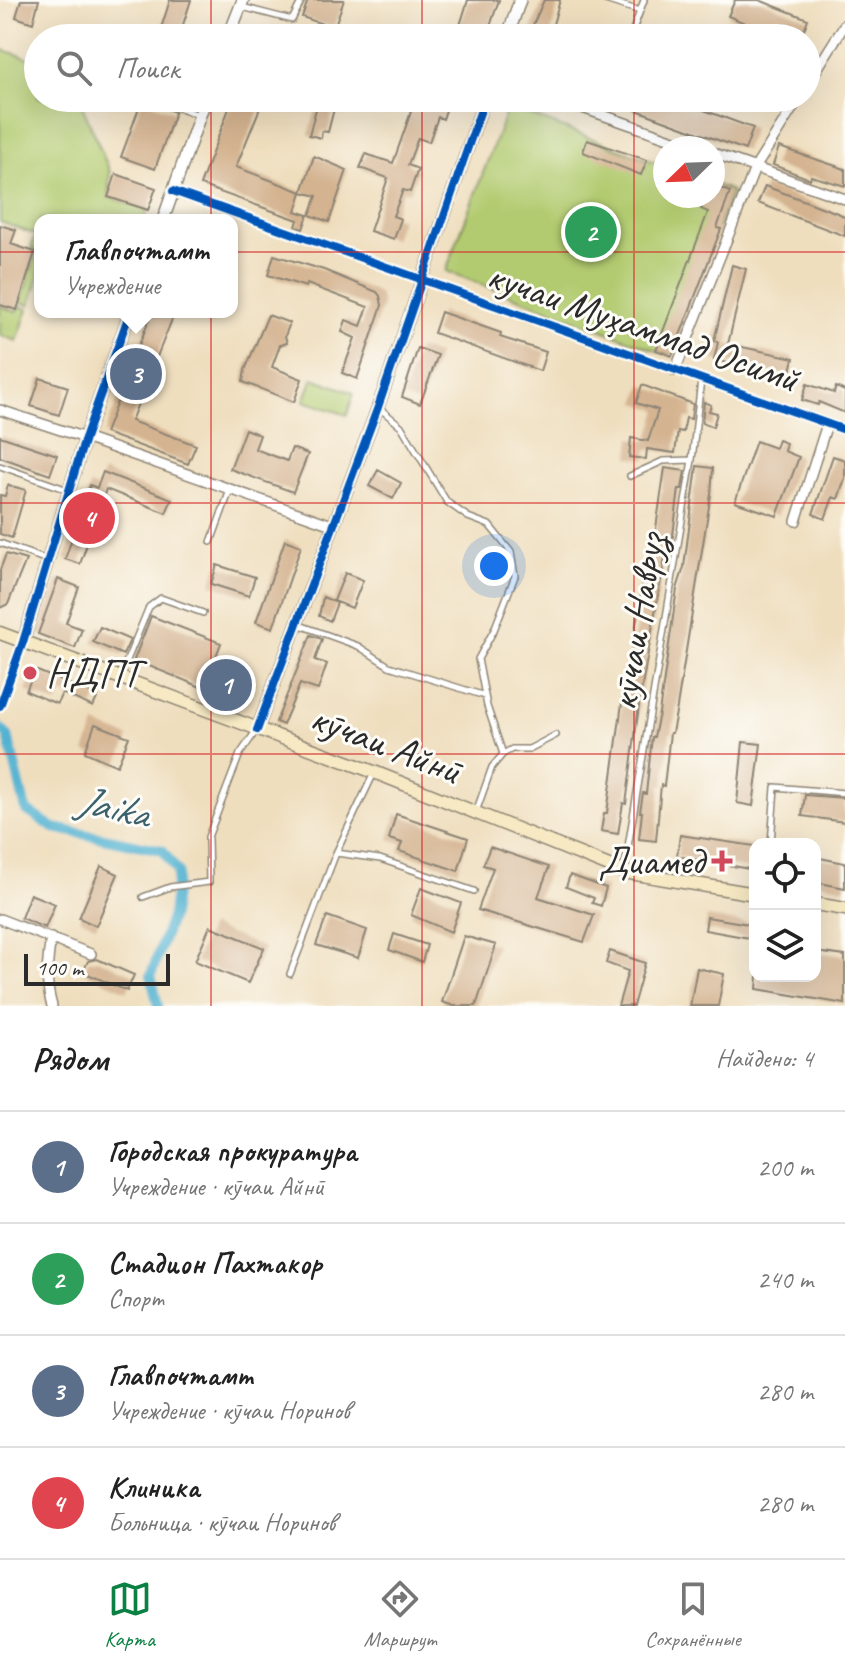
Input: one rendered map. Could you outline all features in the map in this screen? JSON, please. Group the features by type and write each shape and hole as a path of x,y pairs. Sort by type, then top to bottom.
{"main road":[{"name":"кӯчаи Айнӣ","path":"0,633 374,772 624,872 749,893"},
{"path":"821,905 845,909"}],"street":[{"path":"512,24 520,0"},
{"path":"234,24 242,3"},
{"path":"821,65 842,35 845,24"},
{"path":"165,214 201,112"},
{"path":"257,730 378,407 480,112"},
{"path":"593,112 662,136"},
{"path":"675,371 755,168 790,112"},
{"path":"725,157 845,199"},
{"name":"кучаи Муҳаммад Осимй","path":"173,191 237,214"},
{"name":"кучаи Муҳаммад Осимй","path":"238,214 845,430"},
{"path":"1,704 85,438 128,318"},
{"path":"0,410 332,525"},
{"path":"796,521 827,424"},
{"path":"0,919 91,954"},
{"path":"51,938 46,970 52,1006"}],"lane":[{"path":"242,3 292,20 302,0"},
{"path":"605,0 640,11"},
{"path":"635,24 644,0"},
{"path":"189,112 199,116"},
{"name":"кӯчаи Навруз","path":"624,872 692,460 701,380"},
{"path":"378,407 401,426 447,502 468,517 489,525 511,552 515,576 494,630 478,659 485,696 503,754"},
{"path":"630,476 663,461 692,460"},
{"path":"0,466 69,490"},
{"path":"211,542 230,489"},
{"path":"0,543 48,560"},
{"path":"120,678 154,601 161,598 203,613"},
{"path":"297,624 358,646 389,666 485,696"},
{"path":"143,897 170,887 209,882 208,837 238,759 257,730"},
{"path":"476,813 492,767 503,754 512,749 529,749 556,735"},
{"path":"290,974 336,853 374,772"},
{"path":"771,838 775,787 845,793"},
{"path":"336,853 380,859 474,891"}],"green space":[{"path":"0,49 24,57 24,112 85,112 110,172 108,197 148,210 146,214 34,214 34,234 0,222"},
{"path":"506,112 521,112 653,161 653,208 725,208 725,188 732,191 671,356 446,271"},
{"path":"34,261 34,292 30,305 21,302"},
{"path":"0,306 17,312 20,306 28,309 17,341 0,335"},
{"path":"313,378 354,393 347,415 304,401"}],"building":[{"path":"21,0 39,0 33,23 16,17"},
{"path":"170,0 191,0 183,24 162,24"},
{"path":"308,0 344,0 335,24 322,24 302,17"},
{"path":"468,0 499,0 491,24 460,24"},
{"path":"544,0 560,0 553,24 533,24"},
{"path":"735,0 759,0 808,19 806,24 745,24 728,16"},
{"path":"138,112 175,112 155,169 121,157"},
{"path":"228,112 258,112 236,167 302,192 296,211 308,215 303,229 296,227 298,220 200,185"},
{"path":"315,112 333,112 328,132 322,131 321,138 309,135"},
{"path":"411,112 445,112 443,119 438,117 429,142 418,138 408,165 418,169 410,192 403,190 393,216 401,219 394,239 370,231 388,178 360,168 366,154 393,163"},
{"path":"642,112 709,112 753,128 745,150 725,143 725,136 707,136"},
{"path":"587,140 647,160 641,175 583,152"},
{"path":"779,147 845,169 845,186 811,176 810,179 773,165"},
{"path":"314,156 347,170 329,222 310,215 317,196 302,192"},
{"path":"116,174 156,188 148,210 108,197"},
{"path":"765,186 840,214 845,218 845,236 758,203"},
{"path":"724,208 717,228 721,229 672,356 656,350 708,212 701,209"},
{"path":"0,225 16,230 11,244 34,252 34,255 17,310 0,305"},
{"path":"274,255 324,270 380,296 382,305 357,379 342,373 355,338 342,332 346,320 361,326 368,307 307,284 306,287 268,275"},
{"path":"732,265 746,269 728,344 794,358 790,376 714,360 718,342 714,341"},
{"path":"441,312 546,352 540,371 434,333"},
{"path":"268,315 290,323 285,336 287,343 280,345 272,367 302,379 294,402 243,382"},
{"path":"150,318 173,318 131,421 196,445 188,464 105,433"},
{"path":"418,348 438,355 420,404 402,397"},
{"path":"40,378 68,387 59,415 31,406"},
{"path":"807,384 834,393 836,387 845,391 845,413 819,402 818,405 802,400"},
{"path":"642,385 693,404 691,419 686,418 683,432 678,431 675,453 647,449 646,459 629,457 631,438 648,441 658,410 636,403"},
{"path":"704,402 711,405 709,411 717,413 713,427 702,423"},
{"path":"245,429 260,435 255,449 287,461 292,448 308,454 293,492 230,469"},
{"path":"0,436 57,455 50,475 0,457"},
{"path":"778,440 786,443 784,451 799,457 777,516 735,502 756,441 775,448"},
{"path":"833,456 845,460 845,478 838,499 833,497 825,519 813,514"},
{"path":"697,466 713,468 711,494 677,707 670,733 664,786 661,785 656,841 639,839 640,812 643,793 646,794 652,737 659,713 677,589 684,567"},
{"path":"665,468 685,471 682,489 679,489 672,543 668,542 658,596 626,804 623,803 618,834 601,831 604,813 607,813 622,703 650,547 653,548"},
{"path":"378,470 401,483 393,499 369,486"},
{"path":"103,472 172,499 166,513 106,489 80,564 65,559 90,485 97,488"},
{"path":"8,485 26,490 12,538 0,534 0,495 5,496"},
{"path":"285,540 301,546 273,628 256,622"},
{"path":"6,554 26,560 8,604 0,608 0,570"},
{"path":"217,565 255,577 249,596 211,584"},
{"path":"345,573 363,580 352,608 334,601"},
{"path":"58,579 79,587 66,623 82,629 75,648 38,634"},
{"path":"323,597 337,603 330,621 319,616"},
{"path":"151,616 221,643 212,667 246,681 238,702 134,660"},
{"path":"100,627 130,640 123,655 93,642"},
{"path":"311,635 322,639 315,660 327,664 318,690 300,684 283,725 276,722"},
{"name":"НДПТ","path":"35,670 98,696 93,707 62,693 57,704 26,691"},
{"path":"95,724 129,737 117,766 85,752"},
{"path":"743,742 761,744 753,806 737,803"},
{"path":"805,795 845,798 845,822 802,816"},
{"path":"396,814 468,838 458,871 399,851 402,843 389,839"},
{"path":"680,835 749,845 749,869 677,856"},
{"path":"490,847 549,867 538,897 594,915 584,942 478,910 493,868 483,865"},
{"path":"821,858 845,863 845,888 821,883"},
{"path":"101,866 118,874 96,926 79,918"},
{"path":"570,875 606,888 601,906 592,903 594,898 566,887"},
{"path":"421,888 461,903 451,932 411,915"},
{"path":"30,894 55,904 45,928 21,918"},
{"path":"327,916 367,930 358,958 316,945"},
{"path":"707,917 749,924 749,938 705,930"},
{"path":"210,926 264,948 248,983 195,961"},
{"path":"394,934 427,945 422,962 389,950"},
{"path":"464,936 496,945 476,1006 454,1006 442,1002"},
{"path":"610,951 645,963 633,1006 618,1006 628,971 606,963"},
{"path":"821,953 845,956 845,1004 757,989 758,982 821,982"},
{"path":"97,959 134,975 127,991 83,972 88,961"},
{"path":"697,968 724,974 718,1006 690,1006"}],"waterway":[{"name":"Jaika","path":"0,728 8,736 26,810 54,828 162,850 178,872 172,915 151,975 158,1006"}],"cycle path":[{"path":"257,730 378,407 480,112"},
{"path":"173,191 238,214"},
{"path":"238,214 845,430"},
{"path":"0,706 23,642 85,438 128,318"}],"place":[{"name":"Стадион Пахтакор","path":"591,232"},
{"name":"Главпочтамт","path":"136,374"},
{"name":"Клиника","path":"89,518"},
{"name":"НДПТ","path":"30,673"},
{"name":"Городская прокуратура","path":"226,685"},
{"name":"Диамед","path":"722,861"}]}
